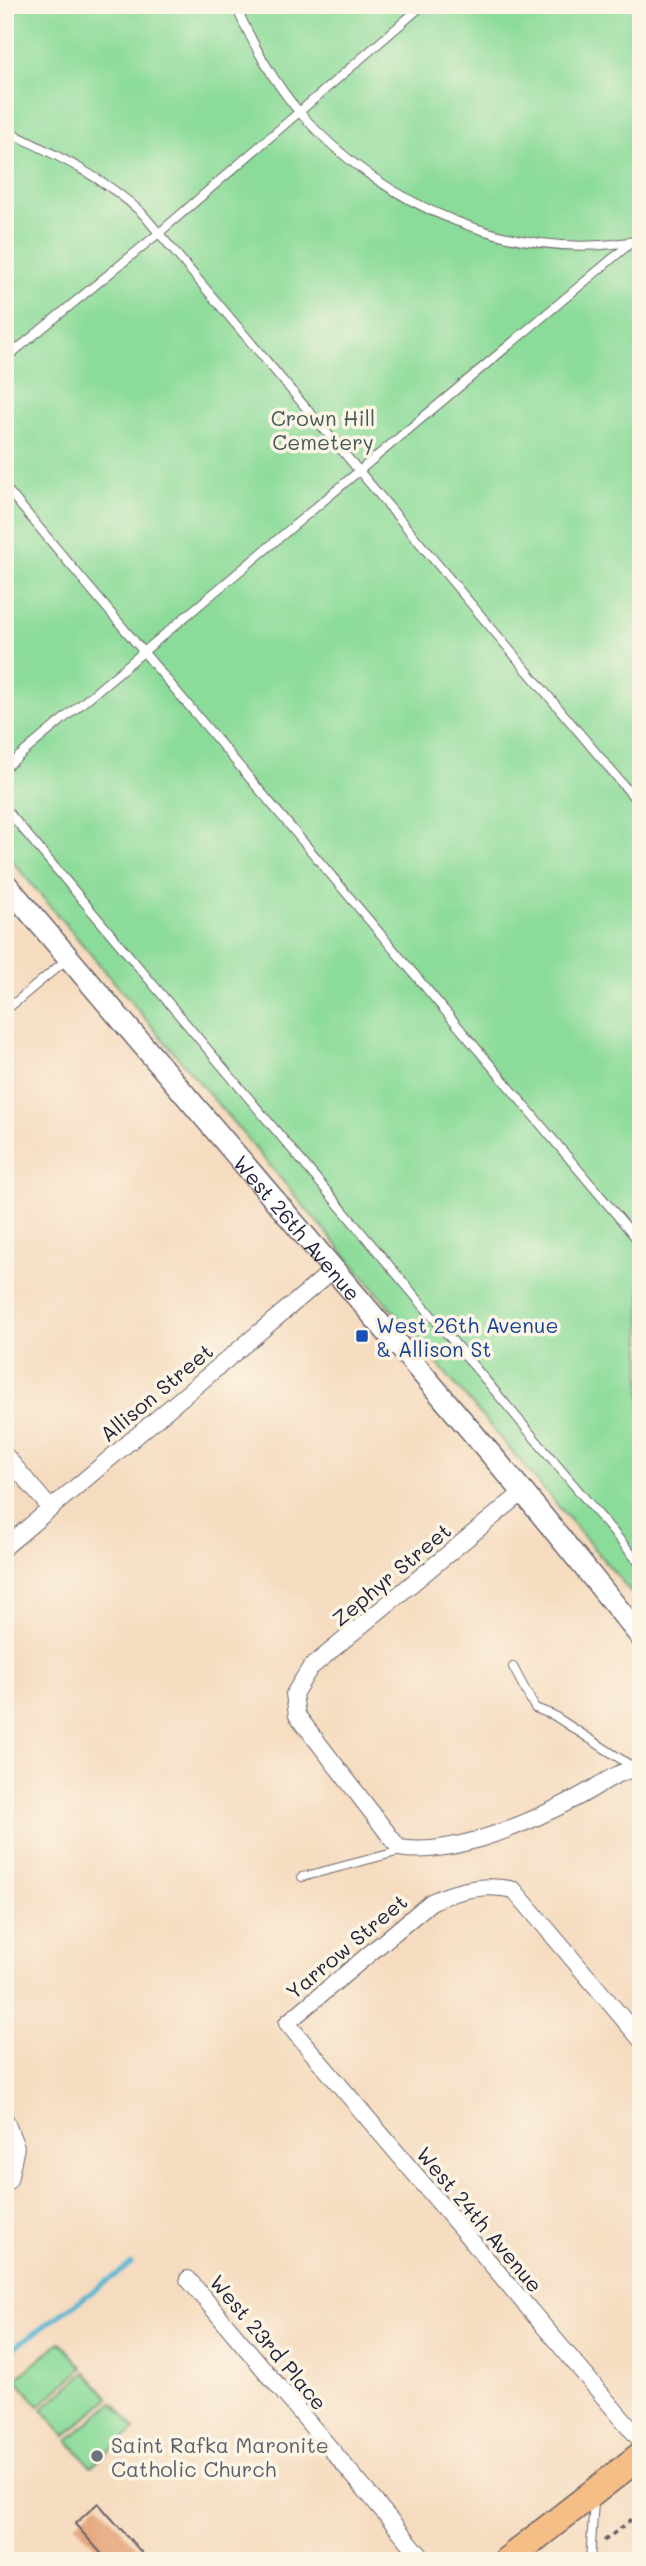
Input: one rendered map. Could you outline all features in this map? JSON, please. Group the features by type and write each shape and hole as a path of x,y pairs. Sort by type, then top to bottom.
{"main road":[{"path":"506,2561 641,2455"}],"street":[{"name":"West 26th Avenue","path":"5,883 523,1492 641,1637"},
{"name":"Allison Street","path":"5,1547 333,1270"},
{"path":"5,1455 51,1509"},
{"name":"Zephyr Street","path":"399,1848 309,1735 297,1715 294,1694 310,1668 523,1492"},
{"path":"399,1848 431,1849 499,1832 575,1799 617,1773 637,1768"},
{"name":"Yarrow Street","path":"287,2023 431,1902 449,1893 486,1886 514,1890 641,2040"},
{"name":"West 24th Avenue","path":"287,2023 641,2441"},
{"path":"5,2119 16,2147 9,2180 5,2184"},
{"name":"West 23rd Place","path":"188,2279 425,2561"}],"lane":[{"path":"236,5 263,60 300,113 326,141 366,173 421,207 457,222 533,241 582,244 636,241"},
{"path":"5,359 159,233 423,5"},
{"path":"5,130 69,161 111,187 142,213 641,806"},
{"path":"5,768 358,470 636,241"},
{"path":"5,487 641,1244"},
{"path":"5,808 641,1565"},
{"path":"5,1012 69,958"},
{"path":"513,1667 535,1708 553,1715 637,1768"},
{"path":"302,1877 393,1853 399,1848"},
{"path":"590,2561 595,2492"}],"path":[{"path":"601,2544 641,2512"}],"green space":[{"name":"Crown Hill Cemetery","path":"5,5 641,5 641,1604 5,853"},
{"path":"60,2342 83,2368 39,2406 16,2379"},
{"path":"86,2372 109,2398 65,2436 42,2409"},
{"path":"113,2402 135,2429 91,2467 68,2440"}],"building":[{"path":"98,2503 149,2561 108,2561 75,2524"}],"waterway":[{"path":"5,2354 131,2264"}],"place":[{"name":"West 26th Avenue & Allison St","path":"362,1336"},
{"name":"Saint Rafka Maronite Catholic Church","path":"97,2456"}]}
